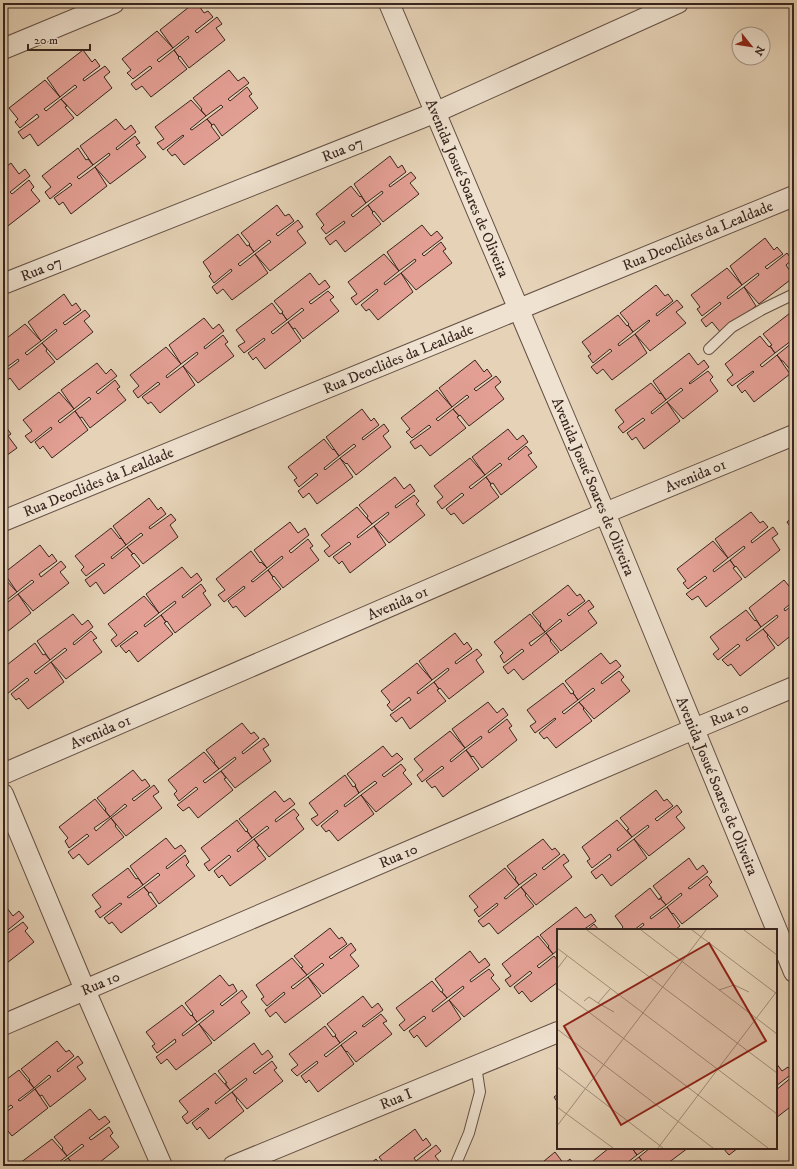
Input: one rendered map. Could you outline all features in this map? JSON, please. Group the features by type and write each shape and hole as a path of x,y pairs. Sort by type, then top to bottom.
{"street":[{"path":"3,49 114,3"},
{"name":"Avenida Josué Soares de Oliveira","path":"389,3 434,113 605,513 694,729 784,940 794,972"},
{"name":"Rua 07","path":"3,284 434,113 678,3"},
{"name":"Rua Deoclides da Lealdade","path":"3,521 794,196"},
{"name":"Avenida 01","path":"3,774 605,513 794,435"},
{"name":"Rua 10","path":"3,1025 794,687"},
{"path":"3,794 85,990 162,1166"},
{"name":"Rua I","path":"233,1166 557,1032"}],"lane":[{"path":"709,349 732,327 763,309 794,294"},
{"path":"455,1166 469,1133 480,1092 476,1066"}],"building":[{"path":"194,3 197,3 204,13 208,11 213,17 195,31 197,33 217,17 222,24 216,28 225,40 189,68 174,50 189,38 188,36 173,48 160,30"},
{"path":"157,31 173,48 157,60 159,62 174,50 179,57 178,58 187,69 151,97 142,86 136,90 131,84 152,68 150,66 133,79 127,73 131,70 122,59"},
{"path":"83,50 92,62 95,59 100,66 83,79 84,81 105,66 110,72 104,77 112,88 77,116 61,99 77,87 75,85 60,97 47,78"},
{"path":"229,70 238,81 244,77 249,83 228,99 230,101 247,87 252,94 249,96 258,108 222,136 214,124 212,125 207,119 223,107 221,105 206,116 193,98"},
{"path":"45,80 60,97 44,109 46,111 61,99 67,106 65,107 74,118 38,146 30,134 23,139 18,132 39,117 37,114 20,128 15,122 18,119 9,108"},
{"path":"191,100 206,116 190,129 192,130 207,119 220,138 184,165 175,154 172,156 167,150 184,136 183,135 163,150 157,143 164,139 155,127"},
{"path":"116,119 125,130 131,125 136,132 116,148 117,150 135,136 140,143 136,145 146,157 110,184 95,167 110,155 109,153 93,165 80,146"},
{"path":"78,148 86,160 88,159 93,165 77,177 79,179 95,167 107,186 71,214 63,202 59,205 54,198 72,185 70,183 50,199 45,192 51,187 42,176"},
{"path":"390,156 398,168 402,165 406,172 389,185 390,187 411,172 416,178 410,183 419,194 383,222 368,205 383,193 382,191 366,203 354,184"},
{"path":"11,163 19,174 25,169 30,176 10,192 12,194 29,180 34,187 31,190 40,201 4,229 3,169"},
{"path":"351,186 366,203 351,215 353,217 368,205 373,212 372,213 381,224 345,252 336,240 330,245 325,238 345,223 344,221 326,234 321,228 324,225 316,214"},
{"path":"277,205 285,216 289,214 294,221 276,234 278,236 298,220 303,227 297,231 306,243 270,271 255,254 271,242 269,240 254,252 249,245 250,244 241,233"},
{"path":"422,225 431,236 437,231 443,238 422,254 424,256 441,242 446,249 443,251 452,263 416,290 401,273 416,261 415,259 399,271 387,252"},
{"path":"238,234 247,246 249,245 254,252 238,264 240,266 255,254 268,273 232,300 223,289 217,294 212,287 232,271 231,269 214,283 209,276 211,274 203,262"},
{"path":"765,238 774,250 777,247 783,254 765,267 767,269 787,253 792,260 786,265 794,277 759,304 744,287 759,275 758,273 742,285 730,266"},
{"path":"384,254 399,271 384,283 385,285 401,273 413,292 378,320 369,309 366,311 361,305 378,291 377,289 356,305 351,298 357,294 348,282"},
{"path":"727,268 742,285 727,297 728,299 744,287 756,306 721,333 712,322 706,327 701,320 721,304 720,302 702,316 697,309 700,307 691,295"},
{"path":"310,273 319,285 325,280 330,287 309,302 311,304 328,291 334,297 330,300 339,311 303,339 295,328 293,329 288,322 304,310 302,308 287,320 282,313 283,312 274,301"},
{"path":"656,285 665,296 668,294 673,301 656,314 657,316 677,300 683,307 676,312 686,323 650,351 635,334 650,321 649,320 633,332 628,325 629,324 620,313"},
{"path":"64,294 72,306 76,303 81,310 63,323 65,325 85,310 90,316 84,321 93,332 57,360 42,343 57,331 56,329 41,341 28,322"},
{"path":"272,303 280,314 282,313 287,320 271,332 273,334 288,322 301,341 265,369 256,357 253,360 248,353 265,340 264,338 244,353 238,346 245,342 236,330"},
{"path":"794,310 794,370 792,372 777,355 792,343 791,341 775,353 770,346 772,345 763,334"},
{"path":"618,315 633,332 618,344 619,346 635,334 647,353 612,380 603,369 597,374 591,367 612,351 610,349 593,363 588,356 591,354 582,342"},
{"path":"204,318 213,329 219,324 224,331 204,347 205,349 223,335 228,342 225,344 234,356 198,383 183,366 198,354 197,352 181,364 169,345"},
{"path":"25,324 41,341 25,353 27,355 42,343 47,349 46,351 55,362 19,390 10,378 4,383 3,381 3,373 19,361 18,359 3,370 3,341"},
{"path":"760,336 775,353 760,365 762,367 777,355 790,374 754,402 745,390 742,393 737,386 754,372 753,371 732,386 727,380 733,375 725,364"},
{"path":"166,347 181,364 166,376 167,378 183,366 195,385 160,413 151,402 148,404 142,397 160,384 158,382 138,398 133,391 139,386 130,375"},
{"path":"689,353 698,365 704,360 709,367 689,383 690,384 708,371 713,377 710,380 718,391 683,419 667,402 683,390 681,388 666,400 653,381"},
{"path":"475,360 484,372 487,369 492,376 474,389 476,391 496,376 501,382 495,387 504,399 469,426 453,409 469,397 467,395 452,407 439,388"},
{"path":"97,363 106,374 111,369 117,376 96,392 98,394 115,380 120,387 117,389 126,400 90,428 82,417 80,418 75,411 91,399 89,397 74,409 61,390"},
{"path":"651,383 666,400 651,412 652,414 667,402 680,421 644,449 636,437 632,440 627,433 645,420 643,418 623,433 618,427 624,422 615,410"},
{"path":"437,390 452,407 436,419 438,421 453,409 459,416 457,417 466,428 430,456 421,445 415,449 410,442 431,427 429,425 412,438 406,432 410,429 401,418"},
{"path":"59,392 74,409 58,421 60,423 75,411 88,430 52,458 43,446 40,449 35,442 52,429 51,427 31,443 25,436 32,431 23,420"},
{"path":"362,409 371,421 374,418 379,425 362,438 363,440 384,424 389,431 383,436 391,447 356,475 347,463 346,464 340,458 356,446 354,444 339,456 326,437"},
{"path":"3,417 7,423 3,426"},
{"path":"6,427 11,434 8,436 17,448 3,458 3,429"},
{"path":"508,429 517,440 523,435 528,442 508,458 509,460 526,446 532,453 528,455 537,467 501,495 493,483 491,484 486,477 502,465 500,463 485,475 472,457"},
{"path":"324,439 339,456 324,468 325,470 340,458 353,477 317,504 309,493 303,498 298,491 318,475 316,473 299,487 294,480 297,478 288,467"},
{"path":"470,458 485,475 469,487 471,489 486,477 499,497 463,524 454,513 451,515 446,509 464,495 462,493 442,509 437,502 443,497 434,486"},
{"path":"395,477 404,489 410,484 415,491 395,506 396,508 414,495 419,501 416,504 425,515 389,543 374,526 389,514 388,512 372,524 367,518 368,516 359,505"},
{"path":"149,498 158,510 161,507 166,514 149,527 150,529 171,514 176,520 170,525 178,537 143,564 127,547 143,535 141,533 126,545 113,526"},
{"path":"357,507 372,524 357,536 358,538 374,526 386,545 350,573 342,561 339,564 333,557 351,544 349,542 329,557 324,551 330,546 321,535"},
{"path":"751,512 760,523 763,521 768,527 751,541 752,543 773,527 778,534 772,538 780,550 745,578 730,560 745,548 744,546 728,558 715,539"},
{"path":"794,516 794,532 787,522"},
{"path":"290,522 298,533 305,528 309,535 289,551 291,553 308,539 313,546 310,548 319,560 283,588 268,570 283,558 282,556 267,568 254,550"},
{"path":"111,528 126,545 111,557 112,559 127,547 133,554 131,555 140,566 104,594 96,582 90,587 85,580 105,565 103,563 86,576 81,570 84,567 75,556"},
{"path":"713,541 728,558 713,570 714,572 730,560 735,567 733,568 742,579 706,607 698,596 692,600 686,594 707,578 705,576 688,589 683,583 686,581 677,569"},
{"path":"40,545 49,557 52,554 57,561 39,574 41,577 61,561 66,567 60,572 69,583 33,611 18,594 34,582 32,580 17,592 4,573"},
{"path":"251,551 260,563 261,562 267,568 251,581 253,582 268,570 273,577 272,578 281,589 245,617 236,606 233,608 228,601 245,588 244,586 224,602 218,595 225,590 216,579"},
{"path":"182,567 191,578 197,573 202,580 182,596 183,598 201,584 206,591 203,593 211,605 175,633 161,615 176,603 175,601 159,613 146,594"},
{"path":"3,577 17,592 3,603"},
{"path":"784,580 794,591 794,601 784,609 785,611 794,604 794,633 778,646 763,629 778,617 777,615 761,627 749,608"},
{"path":"568,585 577,596 580,594 585,601 567,614 569,616 589,600 594,607 588,611 597,623 561,651 546,633 562,621 560,619 545,632 540,625 541,624 532,613"},
{"path":"18,594 31,613 3,635 3,606"},
{"path":"144,596 159,613 144,625 145,627 161,615 166,622 164,623 173,634 138,662 129,650 126,653 120,646 138,633 136,631 116,647 111,640 117,635 108,624"},
{"path":"746,610 761,627 746,639 747,641 763,629 775,648 740,676 731,664 728,666 722,660 740,646 738,644 718,660 713,654 719,649 710,637"},
{"path":"73,614 82,625 88,620 93,627 73,643 74,645 91,631 97,638 93,640 102,652 66,679 51,662 67,650 65,648 50,660 37,641"},
{"path":"530,614 545,632 529,643 531,646 546,633 551,640 550,641 559,652 523,680 514,669 508,674 503,667 524,651 522,649 504,663 500,656 503,653 494,642"},
{"path":"455,633 464,645 467,642 472,649 455,662 456,664 477,649 482,655 476,660 484,672 449,699 434,682 449,670 448,668 432,680 419,661"},
{"path":"35,643 43,655 45,654 50,660 34,672 36,674 51,662 64,682 28,709 19,698 16,700 11,694 29,680 27,678 7,694 3,689 3,686 8,682 3,676 3,668"},
{"path":"601,653 610,664 616,660 621,666 601,682 602,684 619,671 624,677 621,680 630,691 594,719 579,702 595,690 593,688 578,700 573,693 574,692 565,681"},
{"path":"417,663 432,680 417,692 418,694 434,682 439,689 437,690 446,701 410,729 402,717 396,722 390,715 411,700 409,697 392,711 387,705 390,702 381,691"},
{"path":"563,683 571,694 573,693 578,700 562,712 564,714 579,702 592,721 556,748 547,737 544,739 539,733 556,719 555,718 535,733 530,726 536,722 527,710"},
{"path":"488,702 497,713 503,708 508,715 488,731 489,733 507,719 512,726 509,728 517,740 482,768 473,756 472,757 466,750 482,738 481,736 465,748 452,729"},
{"path":"242,723 251,734 254,732 259,738 242,752 243,754 264,738 269,745 263,749 271,761 235,788 221,771 236,759 235,757 219,769 206,750"},
{"path":"450,731 465,748 450,760 451,762 466,750 479,769 443,797 435,786 432,788 426,781 444,768 442,766 422,782 417,775 423,770 414,759"},
{"path":"383,746 392,757 397,753 403,759 382,775 384,777 401,764 406,770 403,773 412,784 376,812 361,795 377,783 375,781 359,793 355,786 356,785 347,774"},
{"path":"204,752 219,769 203,781 205,783 221,771 226,778 224,779 233,790 198,818 189,807 183,811 177,805 198,789 196,787 179,801 174,794 177,791 168,780"},
{"path":"133,770 142,781 145,779 150,786 132,799 134,801 154,785 159,792 153,796 162,808 126,836 111,818 127,806 125,804 110,817 105,810 106,809 97,798"},
{"path":"345,775 359,793 344,805 345,807 361,795 374,814 338,841 329,830 326,832 321,826 338,812 337,810 317,826 311,819 318,815 309,803"},
{"path":"656,790 664,801 667,799 673,806 655,819 657,821 677,805 682,812 676,817 685,828 649,856 634,839 649,827 648,825 632,837 627,830 629,829 620,818"},
{"path":"275,791 284,802 290,798 295,804 275,820 276,822 294,809 299,815 296,818 304,829 269,857 254,839 269,828 267,826 252,838 247,831 248,830 239,819"},
{"path":"95,799 110,817 94,828 96,831 111,818 116,825 115,826 124,837 88,865 79,854 73,859 68,852 89,836 87,834 69,848 65,841 68,838 59,827"},
{"path":"237,820 252,838 237,850 238,852 254,839 259,846 257,847 266,859 230,886 222,875 219,878 214,871 231,857 229,855 209,871 204,864 210,860 201,848"},
{"path":"617,820 632,837 617,849 618,851 634,839 647,858 611,886 602,874 596,879 591,872 611,857 610,854 592,868 587,861 590,859 582,847"},
{"path":"166,838 175,849 181,845 186,851 166,867 167,869 185,855 189,862 186,865 195,876 159,904 151,892 149,893 144,887 160,875 158,873 143,885 130,866"},
{"path":"543,839 552,850 555,848 560,854 542,868 544,870 564,854 569,861 563,865 572,877 536,905 521,887 537,875 535,873 519,885 515,879 516,878 507,866"},
{"path":"689,858 697,870 703,865 708,872 688,888 690,889 707,876 712,882 709,885 718,896 682,924 667,907 682,895 681,893 666,905 653,886"},
{"path":"128,868 136,879 138,878 143,885 127,897 129,898 144,887 157,906 121,933 112,922 109,924 104,918 122,904 120,903 100,918 95,911 101,907 92,895"},
{"path":"505,868 519,885 504,898 506,899 521,887 526,894 525,895 534,906 498,934 489,923 483,927 478,921 498,905 497,903 479,917 474,910 478,907 469,896"},
{"path":"650,888 659,900 660,898 666,905 650,917 651,919 667,907 680,926 676,929 638,929 644,925 643,923 635,929 621,929 623,927 615,916"},
{"path":"4,904 13,916 19,911 24,917 4,933 5,935 23,922 28,928 25,931 34,942 3,966 3,905"},
{"path":"576,907 585,918 591,914 596,921 584,929 557,929 557,951 553,954 548,947 549,946 540,935"},
{"path":"594,924 598,929 588,929"},
{"path":"330,928 339,939 342,937 347,944 329,957 331,959 351,943 356,950 350,955 359,966 323,994 308,977 324,965 322,963 307,975 301,968 303,967 294,956"},
{"path":"538,936 553,954 537,966 539,968 554,956 557,960 557,983 531,1002 522,991 519,994 514,987 532,973 530,971 510,987 505,980 511,976 502,964"},
{"path":"470,951 479,963 485,958 490,965 470,980 471,982 489,969 494,975 491,978 500,989 464,1017 449,1000 464,988 463,986 447,998 435,979"},
{"path":"292,958 307,975 291,987 293,989 308,977 321,996 285,1023 276,1012 270,1017 265,1010 285,994 284,992 267,1006 261,999 264,997 256,985"},
{"path":"220,975 229,986 233,984 237,991 220,1004 222,1006 242,990 247,997 241,1002 250,1013 214,1041 199,1024 214,1012 213,1010 197,1022 185,1003"},
{"path":"432,981 447,998 432,1010 433,1012 449,1000 461,1019 426,1047 417,1035 414,1038 409,1031 426,1018 424,1016 404,1031 399,1025 405,1020 396,1008"},
{"path":"363,996 372,1008 378,1003 383,1010 362,1026 364,1027 381,1014 387,1021 383,1023 392,1034 356,1062 341,1045 357,1033 355,1031 340,1043 335,1036 336,1035 327,1024"},
{"path":"182,1005 197,1022 182,1034 183,1036 199,1024 212,1043 176,1070 167,1059 161,1064 156,1057 176,1042 175,1039 157,1053 152,1046 155,1044 146,1032"},
{"path":"325,1026 333,1037 335,1036 340,1043 324,1055 326,1057 341,1045 354,1064 318,1092 309,1080 306,1083 301,1076 318,1063 317,1061 297,1076 291,1070 298,1065 289,1054"},
{"path":"57,1041 66,1052 69,1050 74,1056 57,1070 58,1072 78,1056 83,1063 77,1067 86,1079 50,1107 42,1095 40,1096 35,1089 51,1077 49,1075 34,1088 29,1081 30,1080 21,1069"},
{"path":"254,1043 262,1055 268,1050 273,1057 253,1072 255,1074 272,1061 277,1068 274,1070 283,1081 247,1109 232,1092 247,1080 246,1078 230,1090 225,1083 227,1083 218,1071"},
{"path":"777,1064 782,1071 788,1067 793,1073 777,1085"},
{"path":"19,1070 34,1088 18,1100 20,1101 35,1089 48,1108 12,1136 3,1125 3,1114 13,1107 11,1105 3,1111 3,1082"},
{"path":"215,1073 230,1090 215,1102 216,1104 232,1092 244,1111 209,1139 200,1127 197,1130 192,1123 209,1109 208,1108 187,1124 182,1117 188,1112 179,1101"},
{"path":"792,1077 794,1080 794,1104 777,1117 777,1089"},
{"path":"557,1095 557,1102 554,1097"},
{"path":"90,1109 99,1120 105,1116 110,1122 89,1138 91,1140 109,1127 113,1133 110,1136 119,1147 95,1166 77,1166 68,1158 84,1146 82,1144 67,1156 62,1149 63,1148 54,1137"},
{"path":"415,1129 423,1141 426,1138 431,1145 414,1158 416,1161 436,1145 441,1151 435,1156 443,1166 408,1166 407,1164 405,1166 386,1166 379,1157"},
{"path":"52,1139 67,1156 54,1166 16,1166"},
{"path":"608,1149 633,1149 637,1155 623,1166 587,1166"},
{"path":"633,1149 646,1149 637,1155"},
{"path":"649,1149 687,1149 664,1166 648,1166 645,1163 644,1164 639,1157"},
{"path":"724,1149 737,1149 729,1155"},
{"path":"555,1152 564,1164 570,1159 575,1166 538,1166"},
{"path":"639,1157 644,1166 627,1166"},
{"path":"68,1158 73,1166 57,1166"},
{"path":"376,1159 382,1166 367,1166"}]}
